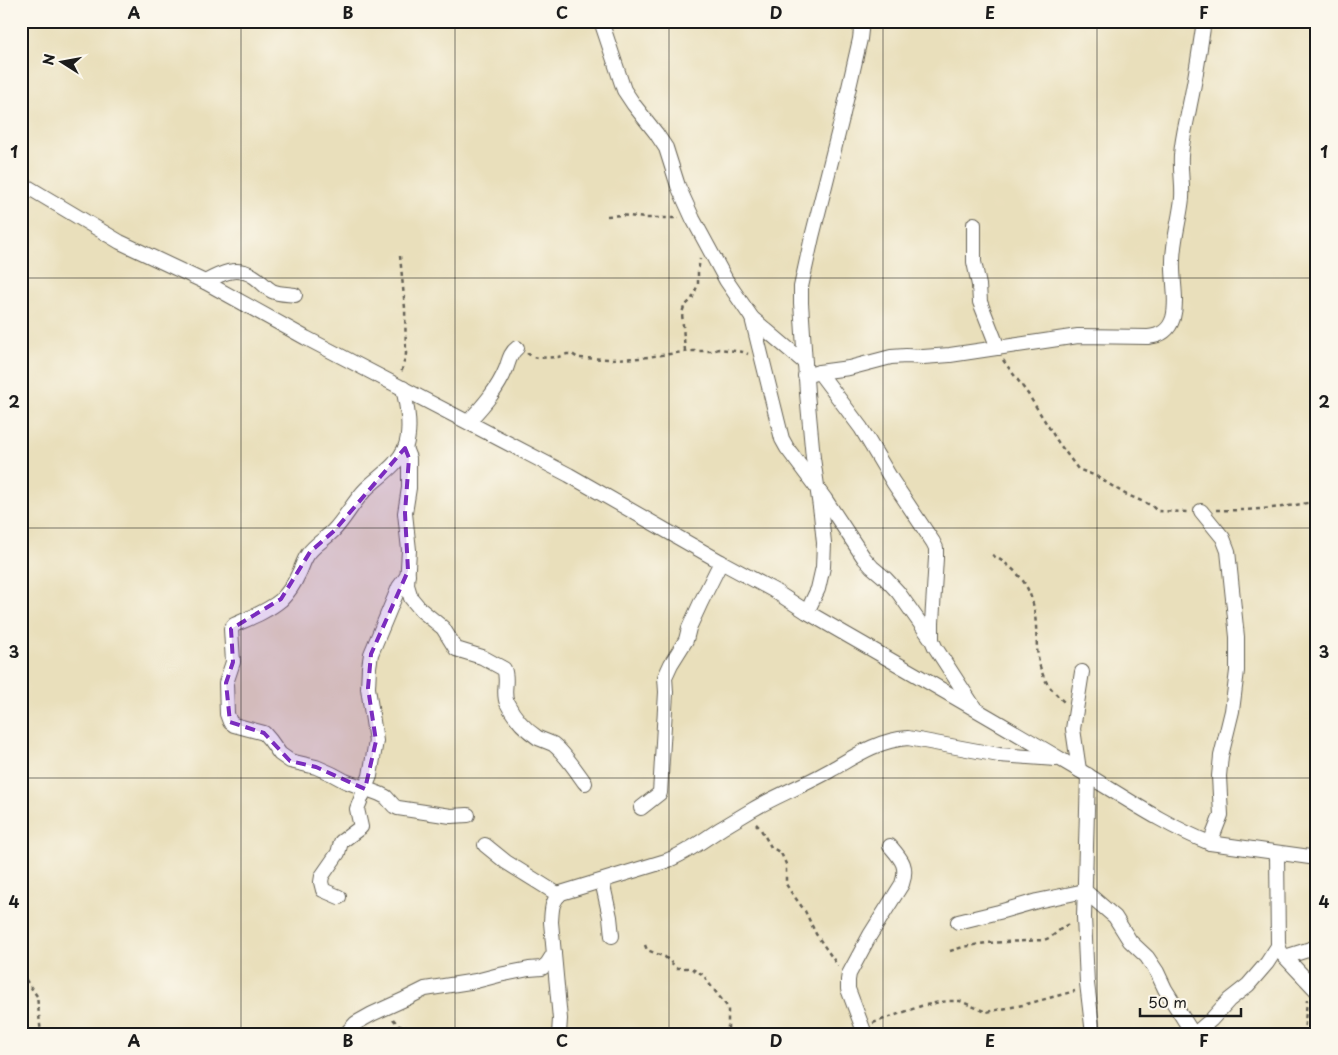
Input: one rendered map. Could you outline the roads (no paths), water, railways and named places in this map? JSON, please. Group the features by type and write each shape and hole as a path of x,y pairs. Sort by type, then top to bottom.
{"street":[{"path":"601,21 624,90 666,148 678,186 693,219 726,280 752,318 810,370 861,428 936,548 932,640"},
{"path":"807,612 818,589 823,567 824,543 813,458 810,370 800,303 812,237 844,109 860,39 862,21"},
{"path":"810,370 849,368 891,357 934,357 1078,336 1148,337 1162,333 1170,325 1174,310 1173,261 1182,196 1181,156 1204,21"},
{"path":"21,183 120,242 206,282 306,338 569,475 773,590 807,612 1084,772 1160,819 1195,837 1210,842 1317,858"},
{"path":"974,224 974,262 979,285 980,302 997,348"},
{"path":"206,282 227,272 237,270 255,276 273,292 295,295"},
{"path":"752,318 782,439 787,448 836,514 864,558 898,592 932,640 976,710"},
{"path":"468,422 502,380 510,356 517,348"},
{"path":"400,387 406,402 408,439 398,460 367,488 334,530 310,552 302,562 299,574 292,586 281,599 269,608 234,625 231,629 233,662 226,683 227,714 230,722 234,725 264,733 280,754 290,761 316,767 386,797 398,808 451,816 468,815"},
{"path":"405,448 409,458 409,488 405,513 409,550 407,585 411,598 421,610 443,628 456,649 482,657 504,669 506,673 504,693 514,715 538,738 552,744 559,750 585,783"},
{"path":"1201,511 1223,538 1228,551 1237,637 1237,671 1232,711 1221,756 1219,776 1220,815 1210,842"},
{"path":"641,808 660,793 666,692 665,677 686,640 689,628 721,562"},
{"path":"339,897 323,890 322,876 338,853 341,842 361,827 358,809 370,776 376,741 368,688 371,654 399,587 408,574"},
{"path":"1082,672 1073,729 1084,772 1084,918 1088,989 1093,1034"},
{"path":"559,1034 560,1019 551,922 555,898 562,893 682,855 754,809 829,771 859,753 896,739 908,738 999,755 1062,760"},
{"path":"485,845 506,862 559,895"},
{"path":"864,1030 848,989 848,980 852,968 870,934 904,878 905,866 890,846"},
{"path":"1277,853 1277,925 1282,951 1313,987"},
{"path":"602,881 612,936"},
{"path":"958,922 1037,901 1085,892"},
{"path":"1085,892 1115,917 1130,940 1147,957 1194,1034 1211,1020 1228,1000 1248,985 1267,963 1282,951 1317,947"},
{"path":"346,1034 356,1023 425,989 542,968 554,953"}]}
